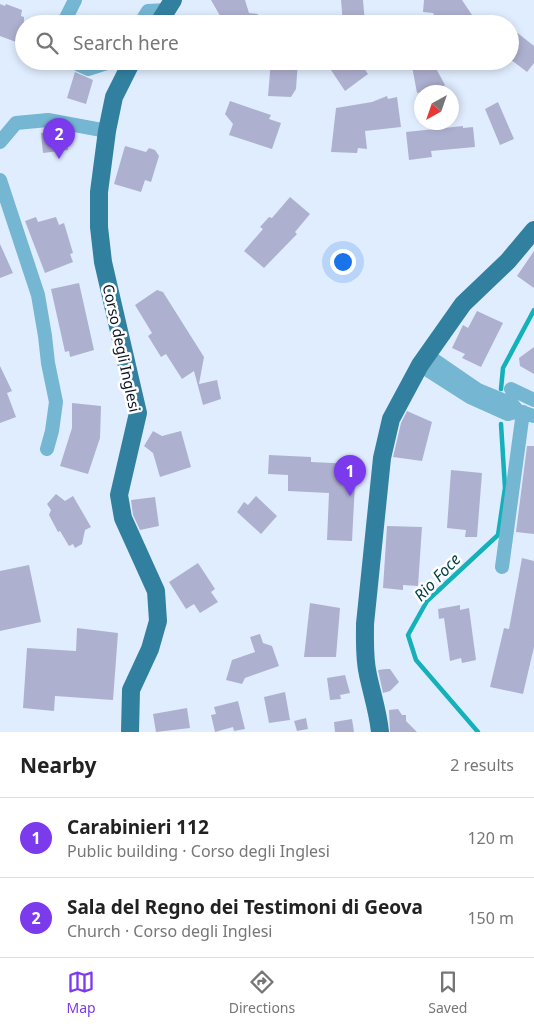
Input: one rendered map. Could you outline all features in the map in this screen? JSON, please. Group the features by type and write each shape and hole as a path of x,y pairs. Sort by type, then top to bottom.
{"main road":[{"name":"Corso degli Inglesi","path":"128,70 114,97 107,131 99,192 99,227 103,262 138,414 119,495 123,518 156,592 158,621 150,649 132,690 130,732"},
{"path":"380,732 364,652 365,624 382,458 391,419 423,360 463,304 508,261 534,230"}],"street":[{"path":"68,15 76,0"},
{"path":"146,15 148,11 166,11"},
{"path":"0,142 16,123 48,120 107,131"},
{"path":"0,180 38,295 56,402 52,431 46,449"},
{"path":"423,360 470,397 508,414 525,413 502,566"},
{"path":"511,389 534,400"}],"building":[{"path":"211,0 245,0 249,13 258,14 258,15 220,15"},
{"path":"341,0 363,0 364,15 342,15"},
{"path":"424,0 462,0 472,15 434,15 433,13 423,12"},
{"path":"0,4 5,6 6,4 22,10 21,15 15,15 15,42 0,36"},
{"path":"519,34 534,46 534,63 527,72 519,66"},
{"path":"270,70 297,70 296,89 291,97 268,96"},
{"path":"331,70 365,70 368,74 345,91"},
{"path":"413,70 437,70 445,85 416,85"},
{"path":"75,72 93,80 86,104 67,98"},
{"path":"387,96 388,99 397,97 401,127 365,131 367,149 358,148 357,153 331,152 336,108 372,102"},
{"path":"230,101 271,115 269,119 281,123 272,149 229,135 233,124 225,114"},
{"path":"498,102 514,139 500,145 485,109"},
{"path":"459,126 473,127 475,147 431,151 432,157 409,160 406,132 459,130"},
{"path":"66,132 68,150 43,153 41,133"},
{"path":"125,146 146,152 149,148 155,150 159,156 151,182 145,180 141,192 114,184"},
{"path":"290,197 310,214 295,232 297,234 264,268 244,251 263,229 260,227 269,217 272,218"},
{"path":"36,217 38,222 56,217 59,225 64,223 73,253 70,254 73,262 45,273 25,221"},
{"path":"0,244 13,273 0,278"},
{"path":"534,251 534,288 517,276"},
{"path":"79,283 94,350 70,357 69,351 65,352 51,289"},
{"path":"157,290 163,292 204,357 199,384 217,380 221,399 203,405 194,371 182,379 166,354 161,357 148,336 152,333 135,305"},
{"path":"477,311 503,323 481,367 462,358 465,354 452,348 463,325 468,328"},
{"path":"534,347 534,374 520,366 519,358"},
{"path":"0,366 12,391 7,393 16,417 0,423"},
{"path":"72,403 101,406 100,438 88,474 60,466 72,428"},
{"path":"407,411 432,422 422,461 393,457 401,423"},
{"path":"153,431 162,436 181,431 191,467 160,477 153,453 144,446"},
{"path":"527,446 534,446 534,534 516,532"},
{"path":"269,455 311,457 311,462 356,464 352,541 327,540 329,493 288,491 288,475 268,474"},
{"path":"451,470 482,473 477,537 465,537 466,530 447,528"},
{"path":"56,494 65,501 73,496 91,527 85,530 82,544 75,548 73,544 69,546 60,531 58,532 49,515 51,510 47,504"},
{"path":"256,496 277,516 261,534 237,512 244,502 248,505"},
{"path":"155,497 159,526 140,530 133,515 131,500"},
{"path":"387,526 422,527 418,586 403,585 403,590 383,588"},
{"path":"522,558 534,561 534,647 523,694 490,687 504,628 509,629"},
{"path":"198,563 215,589 211,592 218,602 200,613 194,604 186,609 169,582"},
{"path":"29,565 41,622 0,631 0,571"},
{"path":"310,603 340,608 336,657 304,657"},
{"path":"460,605 460,610 469,608 476,660 462,663 461,658 450,661 444,618 439,619 438,609"},
{"path":"77,628 118,633 113,700 55,696 54,711 23,708 27,648 76,651"},
{"path":"260,634 263,643 272,646 279,666 245,678 242,684 226,680 232,660 255,652 250,637"},
{"path":"390,669 399,682 390,691 383,693 378,670"},
{"path":"345,675 350,693 340,695 341,699 330,700 327,678"},
{"path":"285,692 290,720 269,723 264,697"},
{"path":"238,701 245,729 234,731 233,727 215,732 211,715 216,714 214,707"},
{"path":"187,708 190,728 156,732 153,714"},
{"path":"398,709 402,715 406,715 406,721 417,732 390,732 389,710"},
{"path":"306,718 308,729 297,731 294,721"},
{"path":"352,719 354,732 335,732 334,722"}],"waterway":[{"name":"Rio Foce","path":"501,389 503,368 534,310"},
{"name":"Rio Foce","path":"478,732 416,660 408,635 427,601 498,535 505,488 501,424"}],"place":[{"name":"Sala del Regno dei Testimoni di Geova","path":"59,159"},
{"name":"Carabinieri 112","path":"350,496"}]}
